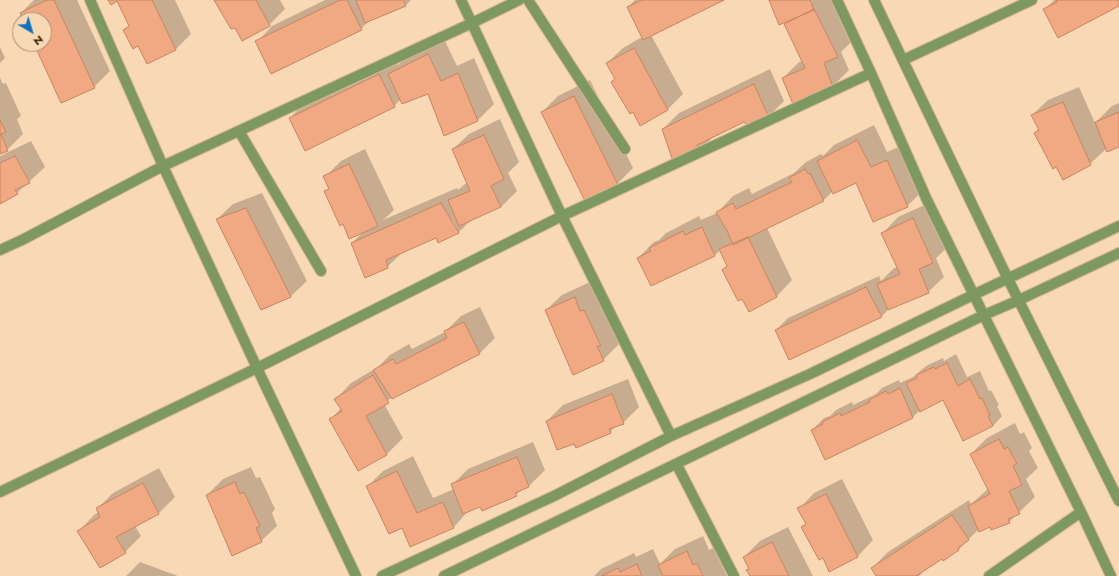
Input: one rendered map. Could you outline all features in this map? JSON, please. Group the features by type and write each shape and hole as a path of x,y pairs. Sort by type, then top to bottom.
{"street":[{"path":"90,0 163,166 356,576"},
{"path":"461,0 562,216 671,436"},
{"path":"0,250 163,166 519,0"},
{"path":"528,0 625,149"},
{"path":"837,0 927,200 1111,576"},
{"path":"874,0 1008,279 1118,498"},
{"path":"903,60 1032,0"},
{"path":"0,492 257,368 562,216 871,74"},
{"path":"239,131 321,271"},
{"path":"382,576 554,496 671,436 810,374 1119,226"},
{"path":"444,576 984,315 1119,253"},
{"path":"677,464 734,576"},
{"path":"989,576 1081,512"}],"building":[{"path":"47,0 54,0 95,88 61,103 38,52 52,52 52,12 22,12"},
{"path":"108,0 152,0 176,50 147,64 138,46 133,49 123,30 129,26 117,1 111,5"},
{"path":"214,0 256,0 270,26 242,41 235,28 231,29"},
{"path":"340,0 347,0 362,30 271,74 255,41"},
{"path":"356,0 403,0 406,6 365,23"},
{"path":"642,0 724,0 643,40 627,7"},
{"path":"769,0 810,0 814,10 779,25"},
{"path":"1056,0 1119,0 1119,6 1058,38 1043,9 1057,2"},
{"path":"814,9 838,57 824,63 833,87 793,104 782,78 805,68 784,24"},
{"path":"634,48 668,110 640,126 633,112 630,114 611,82 615,79 606,63"},
{"path":"428,54 441,81 458,73 478,121 444,136 428,94 402,104 388,74"},
{"path":"379,74 395,107 305,151 289,118"},
{"path":"754,84 769,118 749,127 744,122 697,145 699,153 674,164 662,129"},
{"path":"574,96 618,185 585,201 541,112"},
{"path":"1063,102 1091,165 1063,180 1056,167 1053,169 1034,133 1039,130 1031,115"},
{"path":"1119,112 1119,147 1107,152 1095,122"},
{"path":"0,120 6,132 1,134 8,151 0,154"},
{"path":"484,135 504,179 491,186 501,207 459,226 448,200 470,191 452,149"},
{"path":"857,140 871,167 887,160 908,207 873,222 856,183 833,194 817,161"},
{"path":"15,156 30,183 15,190 18,194 0,204 0,163"},
{"path":"349,164 378,226 349,239 343,224 340,226 324,191 329,189 323,176"},
{"path":"805,169 808,174 810,173 824,201 733,245 726,228 716,212 733,203 736,209 792,182 789,178"},
{"path":"441,203 459,233 438,243 436,238 386,260 388,268 365,278 351,243"},
{"path":"246,208 291,297 261,310 216,219"},
{"path":"913,218 933,263 919,269 929,293 888,310 877,284 900,274 881,233"},
{"path":"702,227 715,256 651,286 637,258 651,251 649,248 683,231 685,235"},
{"path":"748,237 777,297 749,312 742,299 738,301 722,270 727,266 719,249"},
{"path":"866,287 882,317 789,360 775,330"},
{"path":"575,297 580,311 584,310 601,346 597,346 604,361 573,375 545,310"},
{"path":"464,322 480,354 392,399 373,370 393,359 396,364 447,338 444,331"},
{"path":"947,363 958,386 970,379 980,399 982,398 990,415 988,416 993,426 963,441 943,400 920,412 906,383 917,378 916,375 934,367 935,369"},
{"path":"373,375 389,403 366,416 387,455 358,471 329,419 342,411 334,399"},
{"path":"900,388 913,418 825,460 811,430 823,424 822,422 840,413 841,416 870,402 869,400 886,391 888,394"},
{"path":"612,394 624,424 609,429 611,433 576,448 574,444 557,450 546,421"},
{"path":"999,439 1004,449 1008,447 1017,464 1013,466 1022,485 1009,491 1020,514 1008,519 1010,523 991,530 990,527 979,532 968,506 990,494 970,454"},
{"path":"517,457 529,487 515,493 517,496 482,511 480,507 463,514 451,484"},
{"path":"397,471 417,513 443,502 454,528 410,547 402,528 389,534 366,486"},
{"path":"235,482 240,494 244,492 260,526 256,528 262,542 232,556 206,495"},
{"path":"143,483 159,514 116,537 126,553 100,568 77,531 100,517 96,508"},
{"path":"826,494 858,557 829,572 823,558 819,560 801,527 806,524 797,508"},
{"path":"952,515 969,540 958,548 959,550 916,576 876,576 871,568"},
{"path":"772,542 789,576 750,576 746,570 749,569 743,557"},
{"path":"687,551 693,565 697,563 703,576 663,576 658,565"},
{"path":"637,564 642,576 601,576 618,568 620,572"}]}
